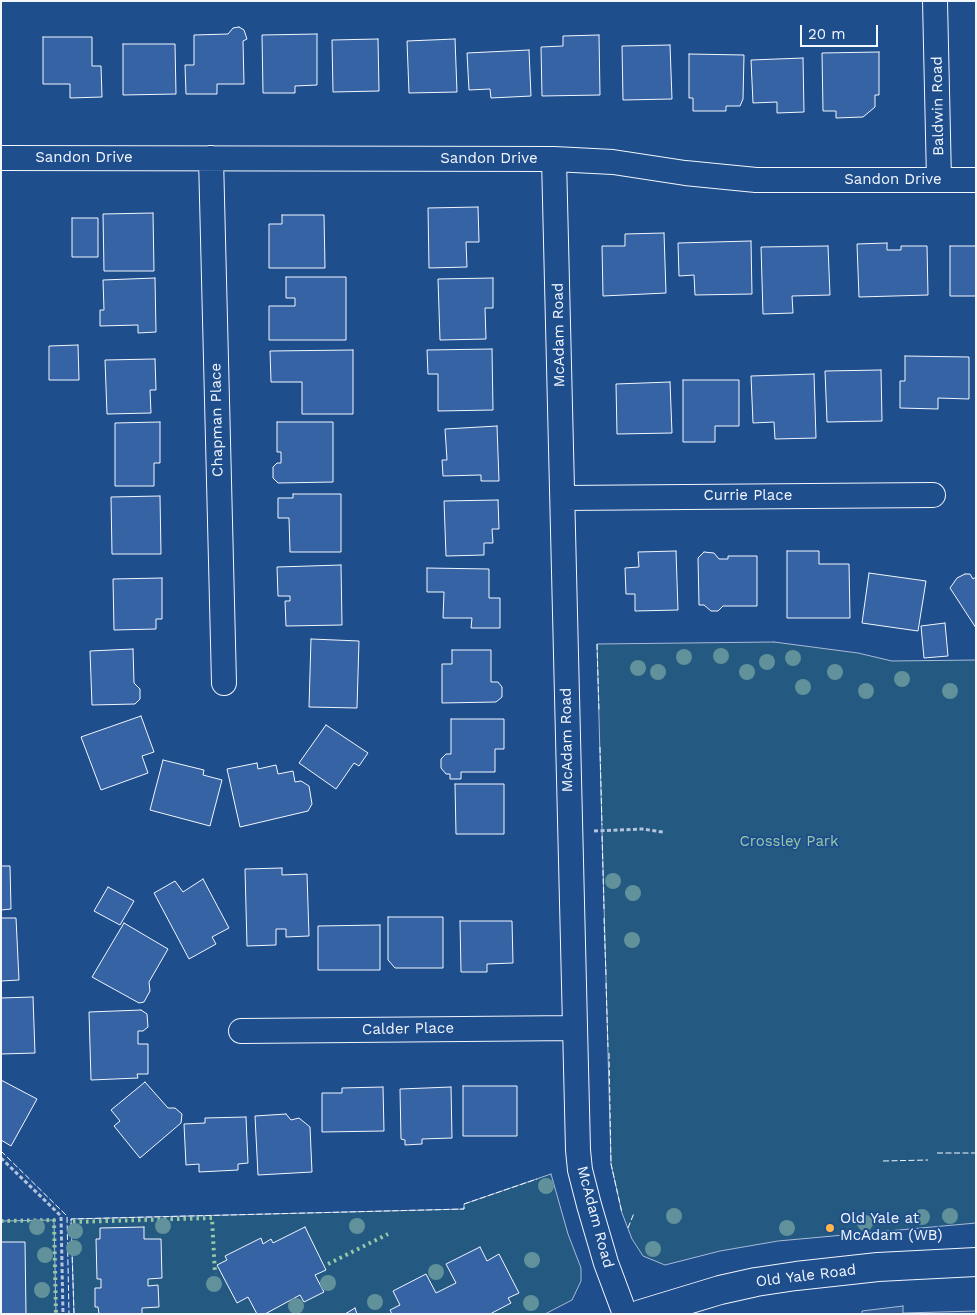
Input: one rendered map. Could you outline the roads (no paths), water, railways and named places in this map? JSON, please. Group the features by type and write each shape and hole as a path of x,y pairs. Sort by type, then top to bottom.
{"main road":[{"name":"Old Yale Road","path":"641,1314 756,1282 878,1267 976,1262"}],"street":[{"name":"Baldwin Road","path":"935,1 939,180"},
{"name":"Sandon Drive","path":"1,158 554,159 613,162 684,173 756,180 976,180"},
{"name":"Chapman Place","path":"210,158 224,683"},
{"name":"McAdam Road","path":"554,159 578,1150 580,1170 606,1263 625,1314"},
{"name":"Currie Place","path":"562,498 933,495"},
{"name":"Calder Place","path":"241,1031 575,1028"}],"place":[{"name":"Old Yale at McAdam (WB)","path":"830,1228"}],"park label":[{"name":"Crossley Park","path":"789,842"}]}
